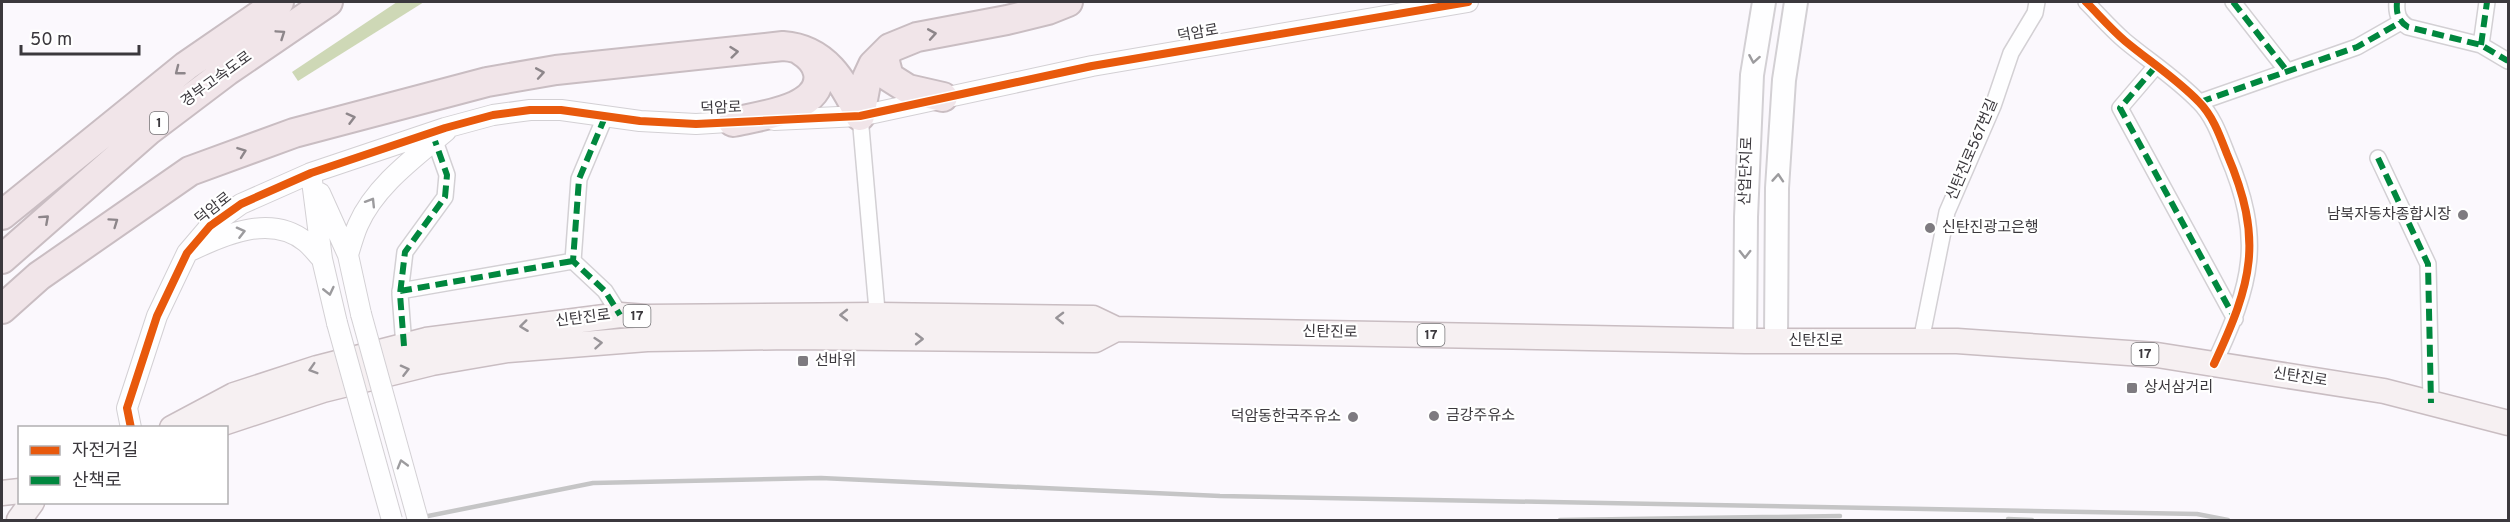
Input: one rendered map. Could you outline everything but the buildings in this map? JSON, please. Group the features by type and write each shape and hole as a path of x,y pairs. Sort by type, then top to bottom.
{"highway":[{"name":"경부고속도로","path":"2,215 186,66 279,2"},
{"name":"경부고속도로","path":"2,258 149,130 227,71 328,2"},
{"path":"860,116 867,78 873,65 890,48 918,37 1007,20 1048,10 1068,2"},
{"path":"2,309 39,276 190,171 294,133 423,98 556,70 783,46 794,47 825,62 837,73 860,116"},
{"path":"734,122 782,110 803,102 815,93 820,82 817,68 808,56 794,47"},
{"path":"890,48 884,58 889,77 908,89 943,97"}],"main road":[{"name":"산업단지로","path":"1745,341 1746,217 1752,75 1764,2"},
{"name":"산업단지로","path":"1776,341 1777,188 1784,80 1796,2"},
{"name":"신탄진로","path":"176,426 234,395 317,368 404,346 504,328 620,315 879,326"},
{"name":"신탄진로","path":"214,426 323,390 432,363 508,350 647,339 879,326 1094,318 1116,329 1745,341 1922,341 2157,355 2384,391 2508,423"},
{"path":"2,493 18,491"},
{"path":"20,520 31,504"}],"street":[{"name":"덕암로","path":"131,426 127,408 157,316 186,253 210,226 241,204 311,173 454,125 493,115 530,110 561,110 605,117 696,124 860,116 1092,66 1468,2"},
{"name":"신탄진로567번길","path":"1922,341 1947,212 1993,106 2011,53 2035,13 2037,2"},
{"path":"2086,2 2123,39 2200,102 2212,119 2236,175 2247,210 2250,248 2247,276 2235,319 2214,364"},
{"path":"2233,2 2287,71"},
{"path":"2397,2 2396,9 2401,22 2408,27 2481,45 2508,61"},
{"path":"2481,45 2487,2"},
{"path":"2200,102 2356,47 2401,22"},
{"path":"2156,66 2120,108 2235,319"},
{"path":"860,116 879,326"},
{"path":"573,261 579,179 605,117"},
{"path":"348,255 358,224 377,194 454,125"},
{"path":"404,346 400,291 405,252 445,196 447,174 435,141"},
{"path":"2378,158 2428,264 2431,403"},
{"path":"311,173 348,255 361,314 418,520"},
{"path":"311,173 322,259 337,323 392,520"},
{"path":"186,253 212,241 258,228 283,230 305,241 322,259"},
{"path":"400,291 573,261"},
{"path":"573,261 605,291 620,315"}],"green space":[{"path":"397,2 424,2 298,81 292,72"}],"railway":[{"path":"408,520 593,483 821,478 1220,496 2197,514 2228,520"},
{"path":"1560,520 1840,516"},
{"path":"2008,519 2032,520"}],"marked path":[{"path":"2233,2 2287,71"},
{"path":"2397,2 2398,16 2408,27 2481,45 2508,61"},
{"path":"2481,45 2487,2"},
{"path":"2200,102 2357,47 2401,22"},
{"path":"2156,66 2120,108 2235,319"},
{"path":"605,117 579,179 573,261 605,291 620,315"},
{"path":"404,346 400,294 405,252 445,197 447,175 435,141"},
{"path":"2378,158 2428,264 2431,403"},
{"path":"400,291 573,261"}],"cycle path":[{"path":"131,426 127,408 157,316 187,253 210,226 241,204 311,173 445,128 493,115 530,110 561,110 640,121 696,124 860,116 1092,66 1468,2"},
{"path":"2086,2 2120,36 2182,86 2204,108 2219,133 2239,184 2246,212 2249,261 2245,285 2237,309 2214,364"}],"place":[{"name":"남북자동차종합시장","path":"2463,215"},
{"name":"신탄진광고은행","path":"1930,228"},
{"name":"선바위","path":"803,361"},
{"name":"상서삼거리","path":"2132,388"},
{"name":"금강주유소","path":"1434,416"},
{"name":"덕암동한국주유소","path":"1353,417"}]}
